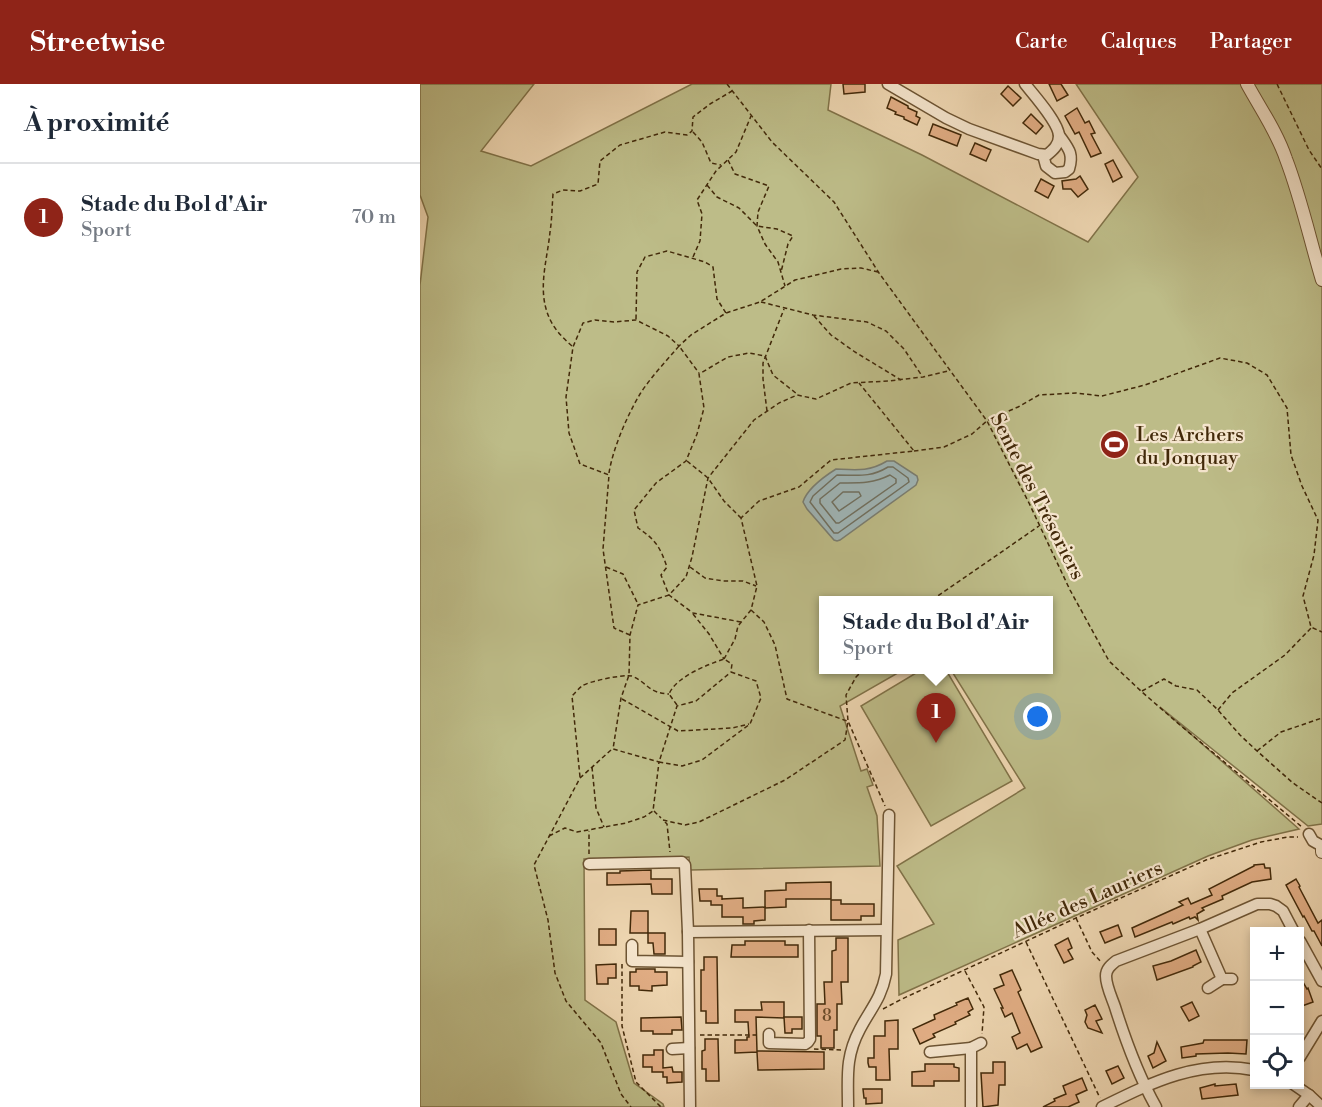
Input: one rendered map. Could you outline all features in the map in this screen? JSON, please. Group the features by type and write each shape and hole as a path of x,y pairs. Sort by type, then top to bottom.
{"street":[{"path":"888,84 962,126 1038,154 1047,155 1056,147 1059,135"},
{"path":"1024,84 1054,123 1071,153 1072,161 1069,169 1065,172 1055,172 1046,166 1043,154"},
{"path":"1247,84 1286,159 1322,280"},
{"path":"848,1107 848,1065 851,1051 860,1028 883,989 886,974 889,815"},
{"path":"1310,835 1313,841 1322,848"},
{"path":"589,864 682,862 685,865 690,1107"},
{"path":"1156,1107 1145,1088 1108,985 1106,974 1110,966 1116,961 1200,930 1257,904 1270,904 1283,911 1291,927"},
{"path":"763,1034 769,1043 805,1044 810,1038 808,930"},
{"path":"688,932 886,930"},
{"path":"1200,930 1227,979 1208,988"},
{"path":"632,945 632,961 688,962"},
{"path":"1304,950 1322,981"},
{"path":"1304,1049 1322,1021"},
{"path":"930,1052 976,1046 971,1107"},
{"path":"672,1049 690,1048"},
{"path":"1102,1104 1145,1088 1158,1080 1187,1071 1227,1067 1250,1070"},
{"path":"1300,1089 1322,1107"},
{"path":"1299,1107 1309,1095"}],"path":[{"name":"Sente des Trésoriers","path":"727,84 772,142 834,202 879,273 987,421 1070,590 1109,661 1180,725 1279,806 1310,835"},
{"path":"1277,84 1309,150 1322,169"},
{"path":"722,165 711,163 702,142 692,131 693,117 732,91"},
{"path":"692,258 700,240 702,214 697,200 716,171 736,152 751,115"},
{"path":"573,347 552,324 544,296 545,258 550,234 553,194 563,190 580,191 597,184 600,161 620,145 664,132 687,135 692,131"},
{"path":"728,160 735,174 769,186 758,212 757,226"},
{"path":"707,184 717,197 739,208 757,226 765,244 778,262 785,286"},
{"path":"757,226 777,229 794,236 788,244 781,273"},
{"path":"636,320 637,272 645,257 667,251 705,262 713,267 717,299 726,313"},
{"path":"630,635 615,628 603,549 610,464 640,393 678,346 726,313 760,302 795,280 841,269 861,268 879,273"},
{"path":"760,302 813,315 867,322 886,331 904,349 923,377"},
{"path":"767,412 763,363 784,308"},
{"path":"813,315 831,335 902,380"},
{"path":"609,475 580,464 569,433 566,397 573,347 584,323 595,320 614,322 636,320 668,336 678,346 699,374 704,408 686,461 656,483 634,510 638,528 650,535 659,546 667,567 660,575 669,595 693,613 710,634 724,659 732,664 731,672 696,701 677,706"},
{"path":"699,374 728,357 749,353 765,356"},
{"path":"765,356 773,375 797,395 816,399 851,384 902,380 949,371"},
{"path":"741,518 759,501 799,487 831,460 944,447 972,434 987,421 1018,407 1039,394 1076,393 1102,396 1145,385 1220,358 1247,363 1268,375 1287,408 1292,455 1302,486 1318,520 1314,555 1303,596 1311,627"},
{"path":"859,383 914,451"},
{"path":"638,605 669,595 686,577 708,478 754,420 779,403 797,395"},
{"path":"669,694 671,689 690,673 724,659 735,639 738,626 751,610 757,586 741,518 724,501 708,478 686,461"},
{"path":"938,596 1039,525"},
{"path":"689,566 705,578 743,581 757,586"},
{"path":"606,567 623,574 638,605 630,635 629,675 621,698 613,749 580,778 534,865 548,920 555,973 566,1001 601,1043 621,1094 631,1107"},
{"path":"751,610 764,622 774,645 787,699 848,721"},
{"path":"693,613 741,622"},
{"path":"1311,627 1322,632"},
{"path":"1218,710 1232,693 1285,655 1311,627"},
{"path":"613,749 682,766 702,760 750,724 761,698 756,681 731,672"},
{"path":"663,820 685,825 699,822 785,780 845,740 848,721 846,695 859,674"},
{"path":"580,778 572,696 581,686 592,681 629,675 658,694 669,694"},
{"path":"1142,692 1164,679 1176,686 1197,690 1257,751 1293,783 1322,803"},
{"path":"669,694 677,706"},
{"path":"621,698 678,731 732,728 750,724"},
{"path":"549,836 565,828 577,832 626,823 644,817 653,811 659,762 677,706"},
{"path":"1257,751 1281,732 1322,718"},
{"path":"848,721 889,815"},
{"path":"592,767 596,808 604,828"},
{"path":"653,811 667,824 670,862"},
{"path":"589,831 589,864"},
{"name":"Allée des Lauriers","path":"881,1011 1076,918 1214,858 1261,842 1310,835"},
{"path":"1076,918 1092,952 1104,965"},
{"path":"1026,941 1102,1104"},
{"path":"622,964 622,1026 636,1082 661,1107"},
{"path":"964,970 984,1007 976,1046"},
{"path":"694,1035 763,1034"},
{"path":"810,1049 845,1050"}],"shaded area":[{"path":"420,84 534,84 481,151 531,166 692,84 831,84 828,110 922,155 1088,242 1138,177 1076,84 1322,84 1322,824 1308,826 1160,707 1299,829 1252,840 1208,856 899,995 898,940 934,924 897,866 1025,788 954,674 1053,674 1053,596 819,596 819,674 896,674 840,706 861,771 867,769 873,785 867,787 877,816 880,866 690,870 689,857 584,859 585,1000 616,1022 634,1083 664,1107 420,1107 420,285 428,217 420,195"},
{"path":"914,674 948,674 1012,781 931,826 861,706"}],"water":[{"path":"887,461 894,461 917,476 916,485 840,540 834,540 803,502 808,492 836,469 868,469"}],"building":[{"path":"843,84 865,84 865,92 844,94"},
{"path":"1049,84 1061,84 1068,95 1057,101"},
{"path":"1008,86 1021,98 1013,106 1001,94"},
{"path":"891,97 917,112 916,116 920,118 917,125 887,108"},
{"path":"1077,108 1085,123 1089,121 1095,133 1091,134 1101,153 1091,157 1079,132 1075,134 1065,116"},
{"path":"1031,114 1043,126 1036,134 1023,123"},
{"path":"933,124 961,135 957,146 929,135"},
{"path":"975,143 991,150 986,161 970,154"},
{"path":"1113,160 1122,177 1113,182 1105,164"},
{"path":"1080,176 1088,189 1078,197 1071,189 1063,189 1062,181 1076,179"},
{"path":"1041,179 1054,186 1048,198 1035,191"},
{"path":"1264,864 1265,868 1270,868 1271,879 1252,882 1222,896 1223,899 1202,908 1204,910 1197,914 1198,920 1195,917 1190,919 1189,917 1135,937 1132,928 1183,905 1179,902 1188,898 1191,904 1212,895 1209,889 1254,865"},
{"path":"651,870 651,879 672,879 672,894 652,894 651,884 607,885 607,873"},
{"path":"1296,879 1318,923 1322,920 1322,946 1286,885"},
{"path":"831,882 831,899 786,899 786,907 765,908 765,891 786,890 786,883"},
{"path":"699,889 717,889 717,896 722,896 722,899 743,898 743,908 765,907 765,920 754,921 754,924 743,924 743,917 722,917 722,905 711,905 711,901 700,901"},
{"path":"831,900 841,900 841,904 874,904 874,916 861,916 861,920 831,920"},
{"path":"631,911 648,911 648,933 630,933"},
{"path":"1118,925 1122,936 1105,943 1100,932"},
{"path":"599,929 616,929 616,945 599,945"},
{"path":"648,933 665,933 665,954 654,954 653,943 648,943"},
{"path":"836,938 848,938 848,982 841,982 842,1004 837,1004 834,1048 821,1048 821,1036 817,1036 817,1004 825,1004 824,982 832,982 832,951 836,950"},
{"path":"1068,938 1072,948 1068,950 1073,959 1064,963 1055,945"},
{"path":"745,941 785,941 785,945 798,945 798,957 731,957 732,945 745,945"},
{"path":"1196,950 1201,962 1157,980 1153,966"},
{"path":"704,957 717,957 718,1023 706,1023 706,1011 701,1011 701,970 704,970"},
{"path":"616,964 616,978 608,978 608,984 597,984 596,965"},
{"path":"636,969 655,969 655,972 667,972 667,985 652,986 652,991 639,990 639,986 630,986 630,972 636,972"},
{"path":"1012,970 1021,990 1018,992 1042,1047 1031,1052 1027,1044 1017,1049 1012,1037 1020,1033 1012,1013 1005,1017 994,989 1004,985 1000,975"},
{"path":"1304,984 1308,988 1313,1002 1304,1005"},
{"path":"968,998 973,1009 968,1012 970,1015 933,1034 935,1037 920,1044 913,1029 935,1019 934,1015"},
{"path":"761,1002 784,1002 784,1018 756,1017 757,1051 824,1052 824,1069 758,1070 757,1052 735,1053 735,1040 747,1040 749,1037 748,1022 735,1022 735,1010 762,1010"},
{"path":"1192,1002 1199,1016 1189,1021 1181,1007"},
{"path":"1095,1005 1102,1019 1096,1021 1102,1033 1088,1028 1085,1022 1087,1015 1085,1010"},
{"path":"681,1017 682,1030 672,1030 672,1034 653,1034 653,1031 641,1031 641,1018"},
{"path":"784,1017 802,1017 802,1029 792,1029 792,1033 785,1033"},
{"path":"898,1020 898,1049 889,1049 890,1080 876,1080 876,1067 869,1067 868,1063 868,1058 874,1058 874,1036 885,1036 885,1021"},
{"path":"705,1039 718,1039 719,1081 706,1081 706,1069 702,1069"},
{"path":"1204,1040 1247,1040 1246,1054 1196,1054 1196,1056 1182,1058 1181,1047 1203,1043"},
{"path":"1157,1042 1166,1061 1153,1068 1148,1056 1154,1053"},
{"path":"654,1050 663,1050 663,1068 672,1067 673,1072 682,1072 682,1082 667,1083 667,1077 663,1077 663,1072 652,1072 652,1067 643,1067 643,1055 654,1055"},
{"path":"993,1062 1005,1062 1005,1085 999,1085 998,1105 983,1107 981,1073 993,1073"},
{"path":"925,1064 954,1064 954,1067 959,1068 959,1081 934,1081 934,1086 912,1086 912,1072 925,1071"},
{"path":"1118,1066 1124,1078 1112,1084 1106,1071"},
{"path":"1082,1078 1087,1090 1076,1095 1079,1102 1068,1107 1043,1107 1066,1094 1063,1086"},
{"path":"1215,1084 1215,1086 1236,1084 1238,1095 1202,1099 1200,1088"},
{"path":"863,1089 882,1089 882,1103 866,1104"}],"place":[{"name":"Les Archers du Jonquay","path":"1115,445"},
{"name":"Stade du Bol d'Air","path":"936,743"}]}
